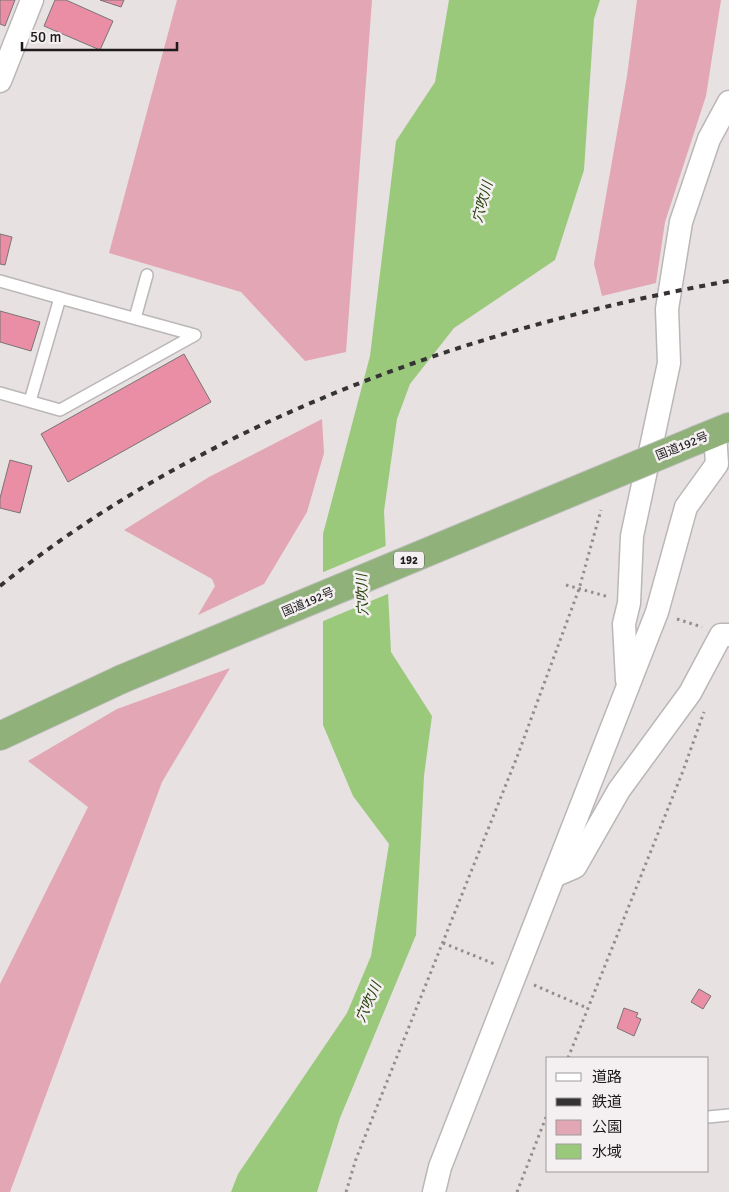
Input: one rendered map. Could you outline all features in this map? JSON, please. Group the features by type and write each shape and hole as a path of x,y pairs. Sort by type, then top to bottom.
{"highway":[{"name":"国道192号","path":"0,736 122,679 714,433"}],"street":[{"path":"0,81 32,0"},
{"path":"628,688 624,624 630,603 632,536 669,363 667,309 681,222 709,139 729,102"},
{"path":"434,1192 440,1167 657,612 686,508 718,464 714,433"},
{"path":"554,876 575,867 619,790 690,694 721,635 729,635"}],"lane":[{"path":"135,318 147,275"},
{"path":"0,281 194,334 60,410 0,393"},
{"path":"30,401 60,298"},
{"path":"709,1117 729,1115"}],"path":[{"path":"346,1192 356,1159 517,757 579,589 601,510"},
{"path":"566,585 608,596"},
{"path":"684,621 694,625"},
{"path":"568,1057 683,771 706,706"},
{"path":"443,943 587,1008"},
{"path":"517,1192 546,1117"}],"green space":[{"path":"177,0 372,0 346,352 305,361 241,292 109,253"},
{"path":"637,0 721,0 706,96 665,222 656,283 602,296 594,264 627,76"},
{"path":"322,419 324,453 307,512 264,584 198,615 215,586 212,579 124,530 209,477"},
{"path":"230,668 162,782 10,1192 0,1192 0,984 88,807 28,761 117,709"}],"water":[{"name":"穴吹川","path":"449,0 600,0 594,19 584,170 555,260 454,328 410,384 397,419 384,511 391,652 432,716 424,776 416,935 340,1118 317,1192 231,1192 238,1174 347,1013 371,956 389,844 353,796 323,725 323,534 370,356 396,141 435,82"}],"pier":[{"path":"388,545 390,593 321,622 321,573"}],"building":[{"path":"0,0 15,0 5,26 0,24"},
{"path":"55,0 66,0 113,21 100,50 44,26"},
{"path":"100,0 124,0 121,7"},
{"path":"0,234 12,237 5,265 0,264"},
{"path":"0,311 40,322 31,351 0,342"},
{"path":"184,354 211,402 68,482 41,434"},
{"path":"10,460 32,466 20,513 0,508 0,498"},
{"path":"699,989 711,996 703,1009 691,1002"},
{"path":"624,1008 638,1013 636,1017 641,1019 634,1036 617,1028"}],"railway":[{"path":"0,586 79,527 164,475 253,429 345,389 440,354 536,325 633,301 729,281"}]}
